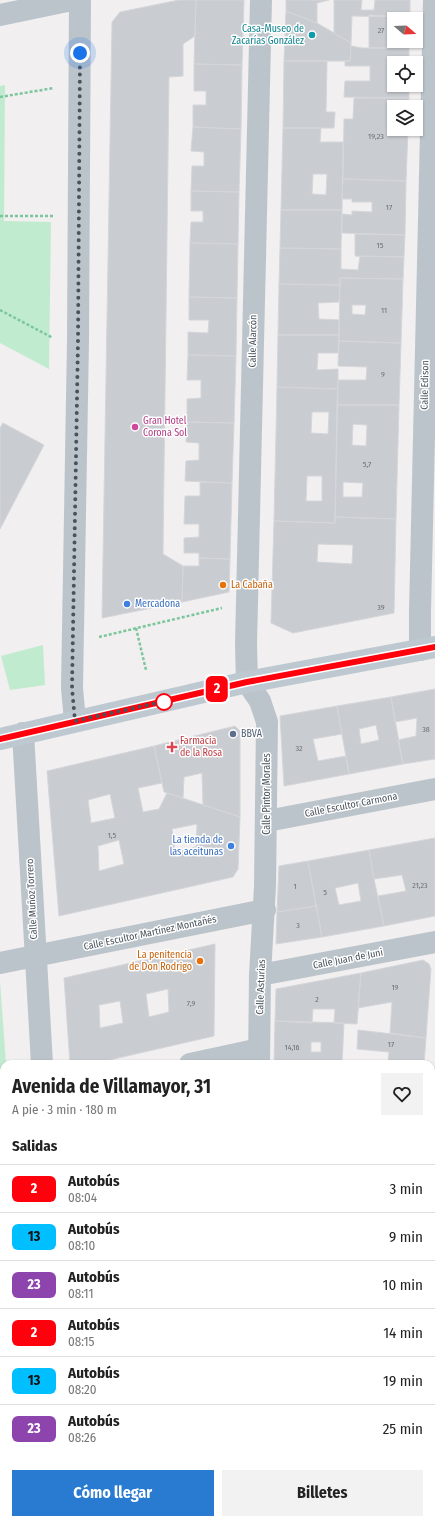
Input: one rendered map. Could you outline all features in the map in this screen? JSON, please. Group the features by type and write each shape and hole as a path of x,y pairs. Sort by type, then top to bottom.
{"main road":[{"path":"0,739 247,682 427,648"}],"street":[{"path":"0,15 72,0"},
{"path":"75,721 72,688 78,340 80,0"},
{"name":"Calle Alarcón","path":"247,682 246,644 261,0"},
{"name":"Calle Edison","path":"427,648 420,612 434,0"},
{"name":"Calle Pintor Morales","path":"247,682 260,701 267,722 265,910"},
{"name":"Calle Muñoz Torrero","path":"22,733 42,1060"},
{"name":"Calle Escultor Carmona","path":"267,821 435,789"},
{"name":"Calle Escultor Martínez Montañés","path":"0,963 265,910"},
{"name":"Calle Asturias","path":"259,1056 260,975 265,910"},
{"name":"Calle Juan de Juni","path":"260,975 435,942"},
{"path":"224,1060 259,1056"}],"path":[{"path":"0,97 59,87"},
{"path":"0,216 58,216"},
{"path":"0,310 58,339"},
{"path":"98,637 227,606"},
{"path":"136,628 146,670"}],"green space":[{"path":"5,85 4,221 51,222 49,369 0,343 0,86"},
{"path":"43,645 45,685 10,690 1,656"},
{"path":"0,981 6,1060 0,1060"}],"building":[{"name":"Gran Hotel Corona Sol","path":"179,0 196,0 195,36 183,44 183,76 169,77 163,554 183,566 182,602 102,618 112,22 120,12"},
{"path":"196,0 244,0 242,65 194,64"},
{"path":"286,0 329,0 317,3 317,23 286,11"},
{"path":"334,0 362,0 361,10 374,10 375,0 410,0 410,12 387,12 387,17 352,16 351,43 334,33"},
{"name":"Casa-Museo de Zacarías González","path":"286,11 317,23 351,43 350,61 284,61"},
{"path":"369,15 387,16 387,48 369,48"},
{"path":"351,46 362,48 409,48 409,56 387,56 387,92 409,92 409,98 344,97 345,81 370,81 370,66 345,66 345,61 350,61"},
{"path":"284,61 327,61 326,112 335,112 334,128 283,128"},
{"path":"194,64 242,65 241,129 193,127 193,105 206,105 206,91 194,91"},
{"path":"354,98 409,98 409,100 387,100 387,136 408,136 406,181 343,179 344,119 353,119"},
{"path":"193,127 241,129 239,192 191,191 192,166 204,166 204,152 191,151"},
{"path":"283,128 321,128 320,142 343,142 342,210 281,210","holes":["313,174 327,174 326,195 312,194"]},
{"path":"343,179 406,181 405,235 342,233 342,214 352,215 352,211 372,212 372,202 352,202 352,199 342,199"},
{"path":"191,191 239,192 238,244 190,243 191,222 203,222 203,211 191,211"},
{"path":"281,210 342,210 341,249 280,248"},
{"path":"355,234 405,235 404,257 355,256"},
{"path":"190,243 238,244 237,298 189,297"},
{"path":"280,248 341,249 341,269 358,270 360,256 404,257 403,279 340,278 340,285 279,284"},
{"path":"340,278 403,279 401,343 339,341","holes":["352,305 366,305 365,315 352,314"]},
{"path":"279,284 340,285 339,302 318,303 319,319 339,320 339,335 278,335"},
{"path":"189,297 237,298 236,356 188,355 188,332 208,333 209,320 189,320"},
{"path":"278,335 339,335 338,353 318,353 317,370 338,369 338,389 277,387"},
{"path":"339,341 401,343 399,405 337,405 338,380 366,380 367,367 338,366"},
{"path":"188,355 236,356 234,423 187,422 187,399 201,398 201,380 187,380"},
{"path":"277,387 338,389 335,523 274,521","holes":["312,412 329,412 328,434 311,433","307,476 322,476 322,501 306,501"]},
{"path":"337,405 399,405 396,519 335,517","holes":["353,424 367,425 366,446 352,445","343,482 363,483 362,497 343,497"]},
{"path":"187,422 234,423 232,483 185,481 186,461 199,460 199,443 186,442"},
{"path":"3,423 44,445 0,529 0,428"},
{"path":"200,482 232,483 230,559 199,558 199,553 184,553 184,538 199,537 199,524 184,524 185,496 200,496"},
{"path":"335,517 396,519 394,613 293,633 271,623 274,521 335,523","holes":["318,544 353,545 352,564 317,562"]},
{"path":"199,558 230,559 229,592 182,602 183,566 199,566"},
{"path":"435,689 435,759 403,764 398,740 416,736 417,718 395,722 391,697"},
{"path":"391,697 403,764 349,774 337,706","holes":["376,725 379,740 361,744 359,729"]},
{"path":"337,706 342,734 313,739 318,761 346,756 349,774 284,786 280,716"},
{"path":"235,726 240,731 240,817 203,805 202,773 184,777 183,798 164,792 154,746"},
{"path":"154,746 162,783 138,788 143,812 159,809 167,793 240,817 238,869 233,877 59,916 47,771","holes":["110,794 115,818 91,823 88,800","197,824 196,847 175,852 172,829","119,840 124,864 99,871 98,846"]},
{"path":"435,838 435,916 384,926 378,896 406,891 402,875 374,879 369,850"},
{"path":"369,850 384,926 322,937 308,861","holes":["358,883 361,901 339,905 335,888"]},
{"path":"308,861 316,906 277,912 279,866"},
{"path":"316,906 322,937 276,944 277,912"},
{"path":"215,944 214,1036 109,1060 70,1060 64,978","holes":["168,989 169,1012 149,1017 146,994","120,1001 123,1023 100,1028 99,1005"]},
{"path":"423,960 429,964 431,969 426,1038 390,1033 392,1002 358,1008 361,973"},
{"path":"361,973 357,1024 334,1023 335,1009 313,1009 312,1023 275,1021 276,989"},
{"path":"275,1021 344,1023 342,1060 274,1060","holes":["311,1042 321,1042 321,1052 311,1052"]},
{"path":"358,1030 426,1038 424,1060 388,1060 389,1052 357,1049"}],"bus line":[{"name":"2","path":"0,739 186,697 227,686 435,647"}],"place":[{"name":"Casa-Museo de Zacarías González","path":"312,35"},
{"name":"Gran Hotel Corona Sol","path":"135,427"},
{"name":"La Cabaña","path":"223,585"},
{"name":"Mercadona","path":"127,604"},
{"name":"BBVA","path":"233,734"},
{"name":"Farmacia de la Rosa","path":"172,747"},
{"name":"La tienda de las aceitunas","path":"231,846"},
{"name":"La penitencia de Don Rodrigo","path":"200,961"}],"route":[{"path":"80,53 78,340 72,688 75,721 166,701 164,702"}]}
